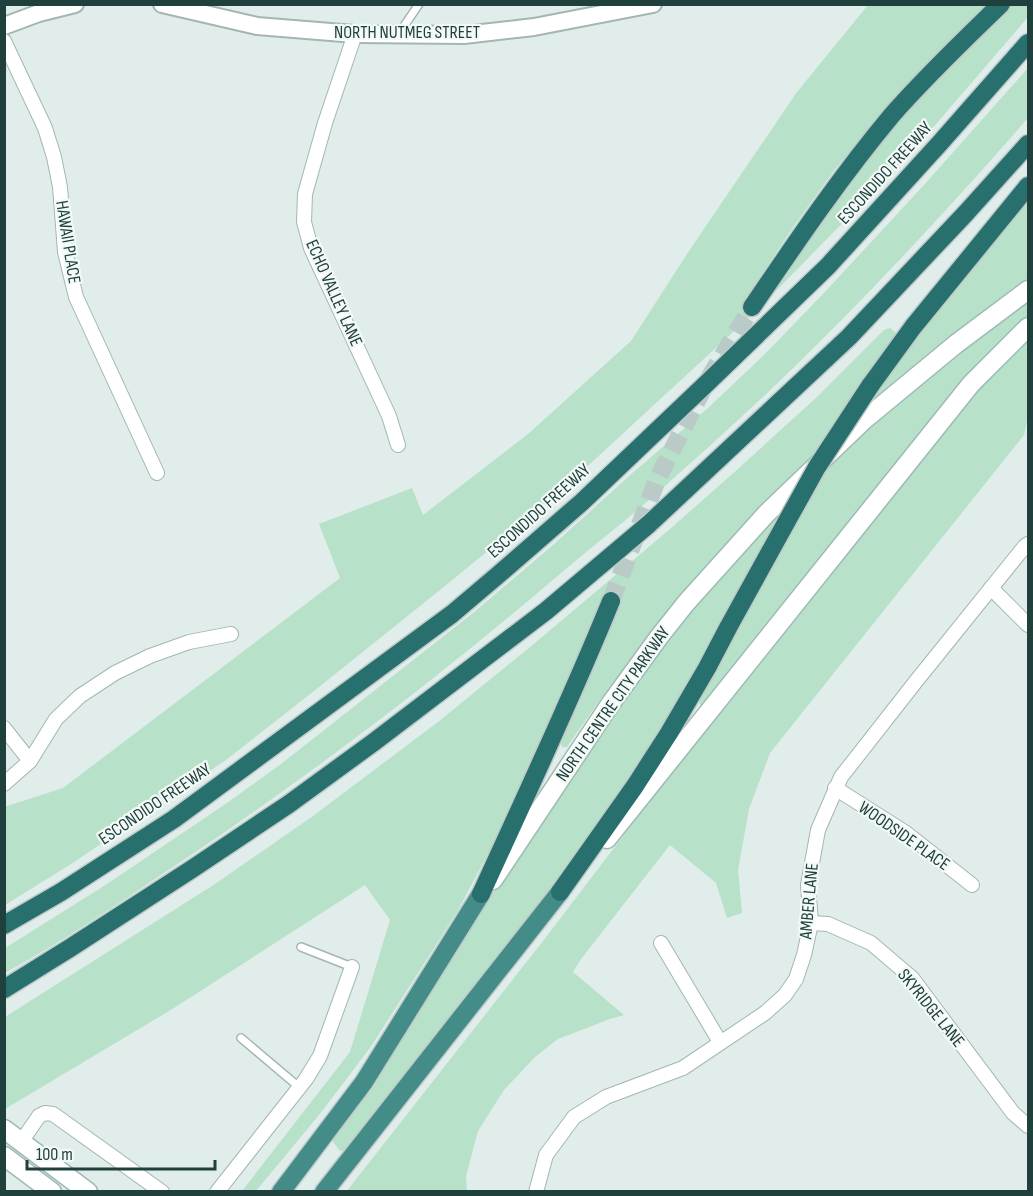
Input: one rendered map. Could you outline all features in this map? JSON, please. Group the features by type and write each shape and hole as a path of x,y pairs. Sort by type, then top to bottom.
{"highway":[{"path":"752,307 849,168 893,114 1001,4"},
{"name":"ESCONDIDO FREEWAY","path":"4,925 61,892 174,819 452,614 498,575 582,502 828,266 1029,43"},
{"path":"4,989 183,875 289,804 546,611 649,524 849,338 1029,144"},
{"path":"324,1191 560,892 636,786 707,668 817,467 870,386 913,327 1029,186"},
{"path":"481,894 551,743 610,601"},
{"name":"NORTH CENTRE CITY PARKWAY","path":"281,1191 364,1082 481,894"}],"main road":[{"name":"NORTH CENTRE CITY PARKWAY","path":"481,894 495,878 611,703 659,637 752,529 864,420 956,344 1029,290"},
{"path":"560,892 607,839 971,384 1029,327"},
{"path":"4,1130 88,1191"},
{"path":"4,1156 52,1191"}],"street":[{"name":"NORTH NUTMEG STREET","path":"162,4 257,26 355,34 464,35 523,29 653,4"},
{"path":"4,27 39,13 69,5"},
{"name":"ECHO VALLEY LANE","path":"355,34 325,123 305,194 304,222 311,248 389,416 398,446"},
{"name":"HAWAII PLACE","path":"4,41 45,128 54,157 60,187 65,252 76,297 157,473"},
{"name":"AMBER LANE","path":"536,1191 546,1155 574,1117 606,1097 683,1068 765,1014 785,995 796,979 804,955 811,923 808,885 818,830 835,788 841,777 991,588 1029,544"},
{"path":"991,588 1029,625"},
{"path":"4,784 30,761 56,719 80,696 115,673 150,656 189,642 231,634"},
{"path":"4,728 30,761"},
{"name":"WOODSIDE PLACE","path":"835,788 906,833 972,885"},
{"name":"SKYRIDGE LANE","path":"811,923 828,924 872,944 912,978 1013,1113 1029,1126"},
{"path":"661,943 720,1042"},
{"path":"217,1191 299,1088 320,1056 352,967"},
{"path":"21,1142 39,1116 45,1113 54,1114 162,1191"}],"lane":[{"path":"398,34 419,4"},
{"path":"301,946 352,967"},
{"path":"241,1038 299,1088"}],"green space":[{"path":"868,5 986,5 922,68 835,169 742,304 745,309 759,308 552,499 314,691 226,760 71,864 5,905 4,807 63,788 340,578 319,524 412,488 423,515 528,434 631,341 797,92"},
{"path":"1009,5 1028,5 1028,17 937,123 768,299 787,266 897,117"},
{"path":"1028,68 1028,118 932,225 833,329 764,396 664,487 417,691 317,766 125,899 5,973 5,948 104,886 281,764 473,613 708,408 823,294"},
{"path":"1028,198 1028,283 700,575 631,659 567,747 562,747 561,741 575,704 621,598 603,597 525,781 457,912 370,1048 319,1115 256,1191 242,1191 350,1052 390,920 365,885 174,1008 5,1109 5,1017 215,884 313,816 438,722 670,529 818,396 884,330 890,328 896,333 896,337 863,380 877,391"},
{"path":"1028,299 1028,318 966,379 704,706 700,705 699,700 779,517 716,630 687,692 621,797 546,899 345,1150 340,1151 333,1142 338,1129 370,1092 531,831 658,649 752,538 869,423"},
{"path":"1028,340 1028,416 1024,435 770,753 749,809 738,870 742,913 727,918 716,883 670,845 573,972 624,1015 558,1039 535,1057 504,1090 478,1131 466,1176 467,1191 346,1192 662,785 967,400"}],"tunnel":[{"path":"611,601 657,480 706,383 752,307"}]}
